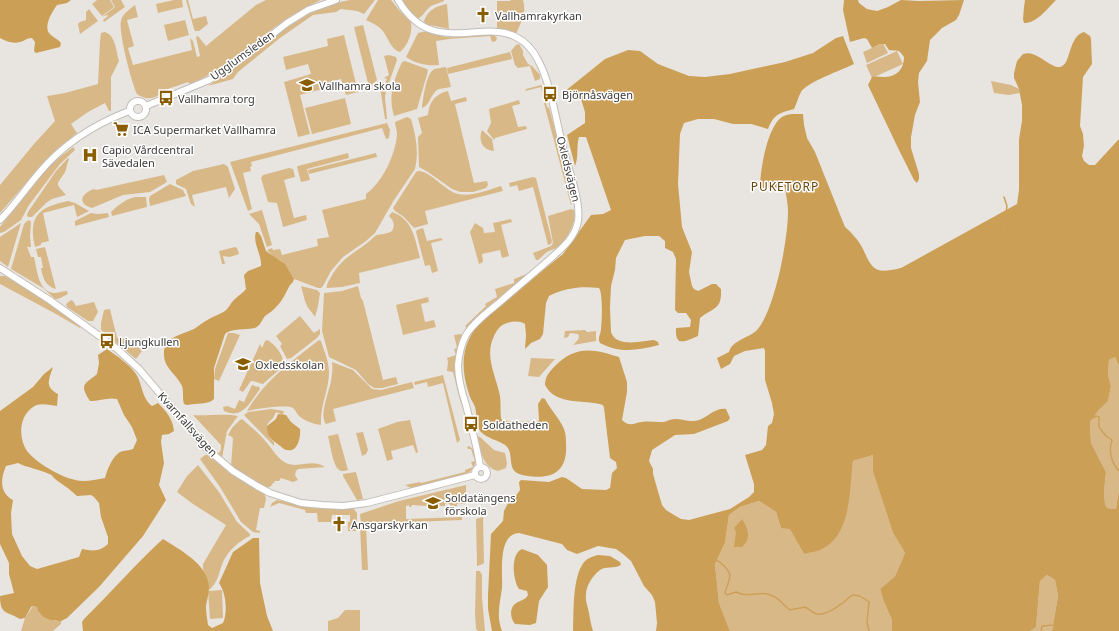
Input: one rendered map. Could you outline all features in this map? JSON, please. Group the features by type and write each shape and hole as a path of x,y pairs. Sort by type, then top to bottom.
{"street":[{"name":"Ugglumsleden","path":"146,106 209,80 242,58 287,23 308,10 336,0"},
{"name":"Oxledsvägen","path":"398,0 404,11 411,18 418,24 433,31 450,34 500,32 517,37 530,48 543,71 578,205 578,223 569,241 545,264 482,318 468,333 462,346 458,373 478,452 480,467"},
{"name":"Ugglumsleden","path":"135,101 141,102 146,106 146,113 139,118 133,116 130,111 130,105 135,101"},
{"name":"Ugglumsleden","path":"0,220 40,172 62,150 88,131 130,111"},
{"name":"Kvarnfallsvägen","path":"0,268 51,301 116,348 139,369 207,449 233,471 270,492 302,503 343,506 375,501 475,476"},
{"path":"480,467 483,467 486,470 486,476 480,479 475,476 475,470 480,467"}],"shaded area":[{"path":"0,0 71,0 67,3 57,5 49,20 47,28 48,32 52,36 59,40 61,43 60,47 36,53 34,51 35,42 32,38 14,43 0,38"},
{"path":"97,0 110,0 114,7 102,16 92,4"},
{"path":"111,0 121,0 125,7 104,22 103,20 108,16 102,17 115,7"},
{"path":"174,0 182,0 183,7 158,13 156,4"},
{"path":"186,0 188,0 193,19 206,16 208,24 199,31 195,31 194,29"},
{"path":"266,0 321,0 289,17 232,60 202,79 190,84 188,82 162,91 157,96 150,98 137,94 126,58 121,27 123,16 135,5 138,17 127,20 134,46 128,48 133,65 192,50 190,38 193,41 197,57 200,56 196,37 198,36 206,46 256,5"},
{"path":"350,0 375,0 364,14 357,11 341,9 336,12 313,15 280,38 238,72 233,79 208,86 241,63 291,24 318,9"},
{"path":"378,0 391,0 411,22 409,38 400,52 394,49 382,30 366,20"},
{"path":"402,0 444,1 431,6 416,19 405,7"},
{"path":"523,0 524,5 523,18 516,34 497,29 497,1"},
{"path":"844,0 858,0 859,3 867,9 877,11 901,0 964,0 956,20 942,28 930,40 927,61 919,73 918,82 920,102 915,115 911,137 911,148 919,174 917,183 914,180 898,148 868,85 872,77 889,77 899,72 903,65 904,57 899,51 889,50 885,44 880,44 872,48 867,39 864,38 850,42 843,10"},
{"path":"1025,0 1056,0 1046,11 1033,21 1024,23"},
{"path":"447,4 449,29 425,24 424,21 430,11 436,7"},
{"path":"89,9 98,21 80,34 78,24 86,20 86,12"},
{"path":"185,20 189,35 168,41 164,25"},
{"path":"363,25 377,80 369,87 354,27"},
{"path":"105,32 109,34 113,40 119,61 111,77 111,111 109,111 105,103 88,112 71,124 77,133 57,149 0,213 0,185 55,121 47,96 65,93 98,84 101,33"},
{"path":"422,32 453,37 493,34 497,38 496,41 492,42 490,36 436,41 439,65 430,65 418,63 406,57 418,33"},
{"path":"1084,32 1090,36 1091,39 1092,64 1083,77 1080,126 1083,134 1084,146 1082,156 1084,161 1089,165 1095,165 1119,139 1119,366 1115,357 1109,360 1108,375 1111,386 1108,401 1090,422 1091,443 1106,472 1104,492 1105,504 1107,508 1116,509 1119,489 1119,631 1052,631 1058,596 1055,580 1047,575 1040,581 1036,627 1030,631 892,631 892,620 880,589 895,576 905,553 893,533 873,472 873,455 853,461 849,498 844,522 839,533 832,542 820,550 804,554 790,529 781,528 776,512 759,501 740,507 729,515 725,543 715,564 719,603 730,631 656,631 657,623 655,602 652,595 644,586 631,561 623,554 616,549 598,546 577,554 567,550 562,544 519,533 512,535 507,540 504,547 499,615 502,631 492,631 488,609 491,534 503,521 504,511 508,503 520,490 519,482 521,480 549,482 562,477 566,478 582,489 606,490 610,488 612,473 617,468 616,462 610,458 603,405 563,399 550,392 545,385 551,370 570,355 578,352 593,351 619,357 627,382 627,392 622,420 627,424 640,422 662,422 675,419 695,421 702,419 719,409 726,409 730,418 728,421 694,434 675,435 652,450 649,461 653,469 653,474 662,505 666,510 681,519 689,520 730,509 754,492 754,484 745,455 762,450 766,445 768,426 772,423 774,414 765,380 765,351 764,348 745,351 734,356 730,364 721,369 717,358 729,352 737,342 757,330 764,320 775,291 786,239 788,209 785,187 760,188 761,171 765,150 768,139 777,122 782,117 787,115 803,114 807,138 815,152 845,227 853,234 876,269 886,271 901,268 1017,204 1019,190 1019,139 1022,121 1022,105 1019,89 1014,78 1017,61 1023,54 1029,53 1040,57 1054,66 1063,66 1076,37"},
{"path":"344,35 358,92 346,95 341,79 329,82 330,87 300,95 310,134 298,137 284,82 311,74 308,64 286,70 283,57 328,46 327,39"},
{"path":"843,36 854,64 810,84 801,92 794,109 775,117 768,129 751,124 733,124 714,119 698,119 684,123 680,134 678,184 682,227 692,252 689,272 692,286 698,291 712,284 716,284 721,289 721,296 718,305 700,318 698,336 685,341 681,341 677,338 676,328 690,327 691,320 686,313 678,313 675,310 676,259 673,252 665,248 665,241 659,236 645,236 625,240 616,258 611,286 610,308 611,332 614,337 624,342 654,340 658,342 659,345 622,350 600,343 599,339 601,331 602,307 599,288 573,288 549,296 546,303 543,334 540,339 531,343 525,349 525,324 519,322 509,322 502,325 498,330 491,344 490,358 500,396 502,420 515,422 537,422 539,420 538,404 542,398 545,399 550,406 566,435 565,460 560,469 556,472 540,477 527,476 514,471 508,448 483,434 479,429 475,407 466,383 464,372 464,353 471,335 484,318 563,254 591,215 603,214 611,210 586,137 579,137 575,166 567,135 585,123 585,112 581,99 567,97 564,92 605,59 628,50 640,51 658,64 689,76 705,77 730,74 785,62 813,53 836,38"},
{"path":"883,43 888,53 867,63 863,52"},
{"path":"519,44 528,64 532,66 540,75 540,79 535,81 530,66 518,68 515,65 511,51 516,45"},
{"path":"897,51 903,64 872,78 866,65"},
{"path":"510,52 512,59 448,74 447,68"},
{"path":"389,55 396,57 397,60 386,91 385,97 387,119 385,119 380,87 382,82 385,83 387,79 384,78 389,75 384,56"},
{"path":"405,61 427,69 428,71 417,109 394,116 391,102 392,89 402,62"},
{"path":"446,67 451,87 437,90 427,105 422,108 428,77 434,69"},
{"path":"991,81 1011,85 1019,89 1020,93 1009,95 994,93"},
{"path":"541,85 544,87 544,96 547,107 549,108 574,199 571,205 541,87 525,91 526,89"},
{"path":"448,91 451,101 466,97 467,101 455,104 474,183 487,181 488,185 486,188 473,192 460,192 452,189 419,167 418,137 422,133 418,118 428,115 431,102 436,96"},
{"path":"345,98 351,124 312,134 305,108"},
{"path":"519,100 520,104 512,106 518,127 526,126 527,129 495,138 494,140 487,131 491,123 489,109"},
{"path":"407,117 411,119 416,138 417,156 415,169 394,200 375,233 343,257 331,271 321,288 294,279 281,261 267,250 272,248 273,250 280,249 282,255 318,246 317,239 329,237 322,210 366,199 366,194 383,175 391,159 397,134 395,122"},
{"path":"387,123 390,130 389,138 386,139 382,128 251,162 251,171 243,173 252,209 248,211 230,162"},
{"path":"482,130 492,139 494,151 486,149 482,144 480,137"},
{"path":"73,147 75,150 60,164 29,205 21,220 4,232 0,233 0,227 35,180 48,166"},
{"path":"348,153 349,158 307,169 310,180 301,182 298,166"},
{"path":"376,153 377,157 309,174 308,170"},
{"path":"68,158 66,170 58,182 58,186 66,195 52,199 32,217 28,217 28,212 56,171"},
{"path":"224,164 228,167 235,189 229,198 226,187 192,195 195,207 191,204 186,189 176,184 176,180 193,171"},
{"path":"289,168 293,169 295,177 284,180 294,218 306,215 307,220 283,227 277,203 268,202 261,178 263,175"},
{"path":"418,171 428,174 448,189 458,194 469,195 501,186 503,191 425,211 428,224 414,228 393,208"},
{"path":"164,175 167,182 150,192 123,195 92,208 87,206 82,201 82,198 86,193 94,189 96,190"},
{"path":"533,177 536,178 552,241 551,244 548,245 533,187 519,191 517,185 510,187 509,183"},
{"path":"170,184 183,190 186,196 150,206 150,196"},
{"path":"135,197 146,197 147,207 112,216 111,212 116,207"},
{"path":"68,201 75,203 89,211 77,217 74,205 43,213 49,241 41,243 41,245 35,247 33,228 34,221 38,215 49,206"},
{"path":"571,209 574,210 575,215 573,225 564,241 555,249 547,252 536,260 533,253 551,246 553,243 548,216"},
{"path":"262,210 272,245 267,247 259,224 249,214"},
{"path":"392,212 405,219 409,225 412,230 420,258 359,273 360,283 342,287 327,288 328,282 340,264 375,236 392,231 394,223 389,216"},
{"path":"91,213 108,213 109,217 75,226 75,221"},
{"path":"511,219 512,222 501,225 509,256 502,258 500,250 482,254 483,262 479,264 470,232 475,223 483,228 484,233 495,232 493,223"},
{"path":"30,220 31,247 27,247 31,257 34,257 39,279 45,289 54,293 67,291 68,294 58,299 55,299 43,288 11,269 24,224"},
{"path":"21,223 8,267 0,261 0,237"},
{"path":"423,228 427,241 441,238 443,240 431,243 438,271 432,273 430,265 425,266 416,232 417,230"},
{"path":"256,232 258,232 261,236 266,251 285,264 294,279 293,282 279,304 265,316 257,327 252,329 231,331 225,334 214,368 214,399 205,403 184,404 182,386 166,364 164,349 166,344 170,340 194,329 207,320 225,311 234,300 244,292 246,289 244,275 248,271 261,266 255,240"},
{"path":"45,247 56,289 49,286 45,281 41,268 43,268 41,257 38,257 36,249"},
{"path":"235,247 237,248 239,254 230,257 223,256 225,264 222,264 219,251"},
{"path":"529,273 495,301 467,328 465,326 486,306 485,304 497,297 495,289 514,283 514,279"},
{"path":"0,276 5,276 48,301 81,325 80,328 0,284"},
{"path":"301,286 317,290 320,293 315,317 307,306"},
{"path":"358,286 383,380 396,377 398,384 382,388 374,388 368,384 356,370 329,357 322,331 324,293 342,291"},
{"path":"428,297 429,302 421,304 425,322 434,320 436,327 403,335 396,305"},
{"path":"71,300 76,306 94,302 98,312 93,321 88,321 67,307 66,304"},
{"path":"110,309 117,338 129,339 142,351 136,359 101,330 104,310"},
{"path":"300,316 314,333 320,329 320,334 291,358 287,359 280,346 282,344 276,336"},
{"path":"585,330 587,332 596,331 596,341 573,345 579,338 578,334 570,333 568,337 564,338 565,331"},
{"path":"228,333 240,335 219,381 214,379 215,369"},
{"path":"461,334 463,336 457,356 456,372 462,408 453,372 447,371 447,358 456,355 454,349 457,348 454,335"},
{"path":"267,340 276,347 281,355 283,359 282,366 263,384 251,381 243,392 239,390 260,344 262,348"},
{"path":"319,340 321,341 326,356 329,372 321,425 304,419 299,416 293,408 284,406 247,411 262,390 279,372"},
{"path":"107,349 119,357 136,374 148,402 152,406 158,403 171,419 174,431 169,434 162,435 161,442 164,463 159,485 166,500 143,536 99,587 67,618 61,621 46,618 40,614 37,607 33,606 25,618 20,619 5,612 0,602 0,596 14,593 9,574 9,563 0,544 0,411 33,387 44,374 53,367 49,379 49,385 58,394 57,406 45,404 35,405 28,411 21,428 24,446 27,451 38,461 61,475 83,481 105,478 112,460 117,454 133,449 137,440 132,427 124,415 117,399 110,398 90,401 84,391 85,384 97,374 99,363 98,355","holes":["18,463 52,475 77,496 91,495 94,497 99,503 101,517 108,537 108,544 96,550 82,549 79,557 37,569 30,566 22,556 12,534 11,513 13,500 6,494 2,486 6,466"]},
{"path":"1115,357 1119,366 1119,489 1116,509 1107,508 1105,504 1104,492 1106,472 1091,443 1090,422 1108,401 1111,386 1108,375 1109,360"},
{"path":"531,358 555,359 539,377 528,376"},
{"path":"332,362 353,370 372,389 381,390 412,382 414,388 333,409 336,421 326,424 324,420 324,409 331,381"},
{"path":"443,375 460,440 457,443 443,383 428,387 427,382 415,385 414,382"},
{"path":"252,385 258,386 260,389 245,408 236,413 224,411 223,407 227,406 235,409 239,400 244,402"},
{"path":"271,409 284,411 283,415 276,412 267,425 270,438 274,442 274,446 244,415 248,412"},
{"path":"278,414 286,415 291,422 300,429 298,443 294,449 286,450 272,439 268,433 267,426 276,419"},
{"path":"193,415 238,416 227,431 222,458 218,454 221,450 221,445"},
{"path":"242,419 261,437 278,457 286,463 296,465 315,463 325,467 298,469 295,475 298,480 293,482 281,478 279,481 275,481 270,487 266,488 254,482 231,466 233,439 228,435 232,428"},
{"path":"410,420 418,452 416,453 413,445 391,451 393,459 387,461 378,429 397,422"},
{"path":"363,432 368,450 366,454 362,456 356,433"},
{"path":"338,434 348,470 346,471 340,471 336,466 328,436"},
{"path":"477,436 494,450 505,453 507,463 506,468 498,471 493,469 485,462"},
{"path":"469,446 473,449 476,460 474,468 468,473 411,488 405,485 421,483 465,472 465,470 473,467 471,462 475,461 471,449 468,449 467,447"},
{"path":"205,455 211,455 264,492 266,499 264,508 260,508 256,530 260,531 260,533 253,532 241,522 220,487 200,459"},
{"path":"873,455 873,472 893,533 905,553 895,576 880,589 892,620 892,631 730,631 719,603 715,564 725,543 729,515 740,507 759,501 776,512 781,528 790,528 804,554 850,479 853,461"},
{"path":"198,465 219,492 237,522 250,534 250,536 238,544 228,554 223,562 216,581 209,590 203,571 203,564 226,525 177,492 187,476"},
{"path":"356,472 363,499 357,500 343,476 343,474"},
{"path":"466,485 466,504 457,504 457,506 445,504 445,506 433,506 432,504 427,506 406,506 406,519 462,517 462,520 361,524 360,514 399,501"},
{"path":"277,500 317,508 353,508 357,513 357,530 348,531 350,515 332,515 331,522 318,522 317,513 306,513 305,510 279,503 270,507 272,503"},
{"path":"483,517 484,562 483,564 477,566 476,519"},
{"path":"742,519 748,533 747,541 742,547 734,547 736,532 734,528"},
{"path":"360,526 366,526 368,570 362,570"},
{"path":"253,538 259,538 260,583 267,616 273,631 83,631 82,622 84,619 163,539 192,558 204,571 209,587 206,606 208,625 212,628 223,623 225,619 226,603 219,583 233,552"},
{"path":"522,549 538,555 547,565 548,587 539,601 536,623 530,625 515,624 511,615 514,605 528,595 527,591 519,589 514,574 514,561 518,552"},
{"path":"598,555 610,556 620,562 621,565 600,570 590,581 586,591 586,599 593,631 573,631 574,595 577,577 584,562 591,557"},
{"path":"476,571 480,571 482,575 485,631 478,631 476,629"},
{"path":"1047,575 1055,580 1058,596 1052,631 1030,631 1036,626 1040,581"},
{"path":"222,590 223,618 210,619 208,591"},
{"path":"33,606 37,607 40,614 56,621 61,621 61,624 53,631 21,631 25,618"},
{"path":"345,610 360,610 360,631 328,631 328,621 338,618"}],"waterway":[{"path":"1004,197 1007,206 998,264 1013,295 1013,308 997,370 981,398 982,410 995,424 1003,437 1010,441 1019,441 1027,438 1035,430 1038,421 1051,418 1055,413 1067,411 1075,413 1083,419 1089,420 1096,416 1099,417 1099,427 1106,436 1112,440 1110,448 1111,457 1114,465 1119,471"},
{"path":"575,512 589,509 609,497 641,505 662,516"},
{"path":"666,518 678,524 684,524 688,531 691,546 686,563 686,569 699,575 710,559 719,562 729,571 730,577 725,593 727,595 736,592 745,595 764,593 778,599 790,610 805,607 817,614 826,613 836,608 852,595 860,596 869,602 867,622 869,631"},
{"path":"1041,631 1042,626 1052,625"}],"place":[{"name":"Vallhamrakyrkan","path":"483,15"},
{"name":"Vallhamra skola","path":"307,85"},
{"name":"Björnåsvägen","path":"550,94"},
{"name":"Vallhamra torg","path":"166,98"},
{"name":"ICA Supermarket Vallhamra","path":"121,129"},
{"name":"Capio Vårdcentral Sävedalen","path":"90,155"},
{"name":"Ljungkullen","path":"107,341"},
{"name":"Oxledsskolan","path":"243,364"},
{"name":"Soldatheden","path":"471,424"},
{"name":"Soldatängens förskola","path":"433,503"},
{"name":"Ansgarskyrkan","path":"339,524"}],"district":[{"name":"PUKETORP","path":"785,186"}]}
